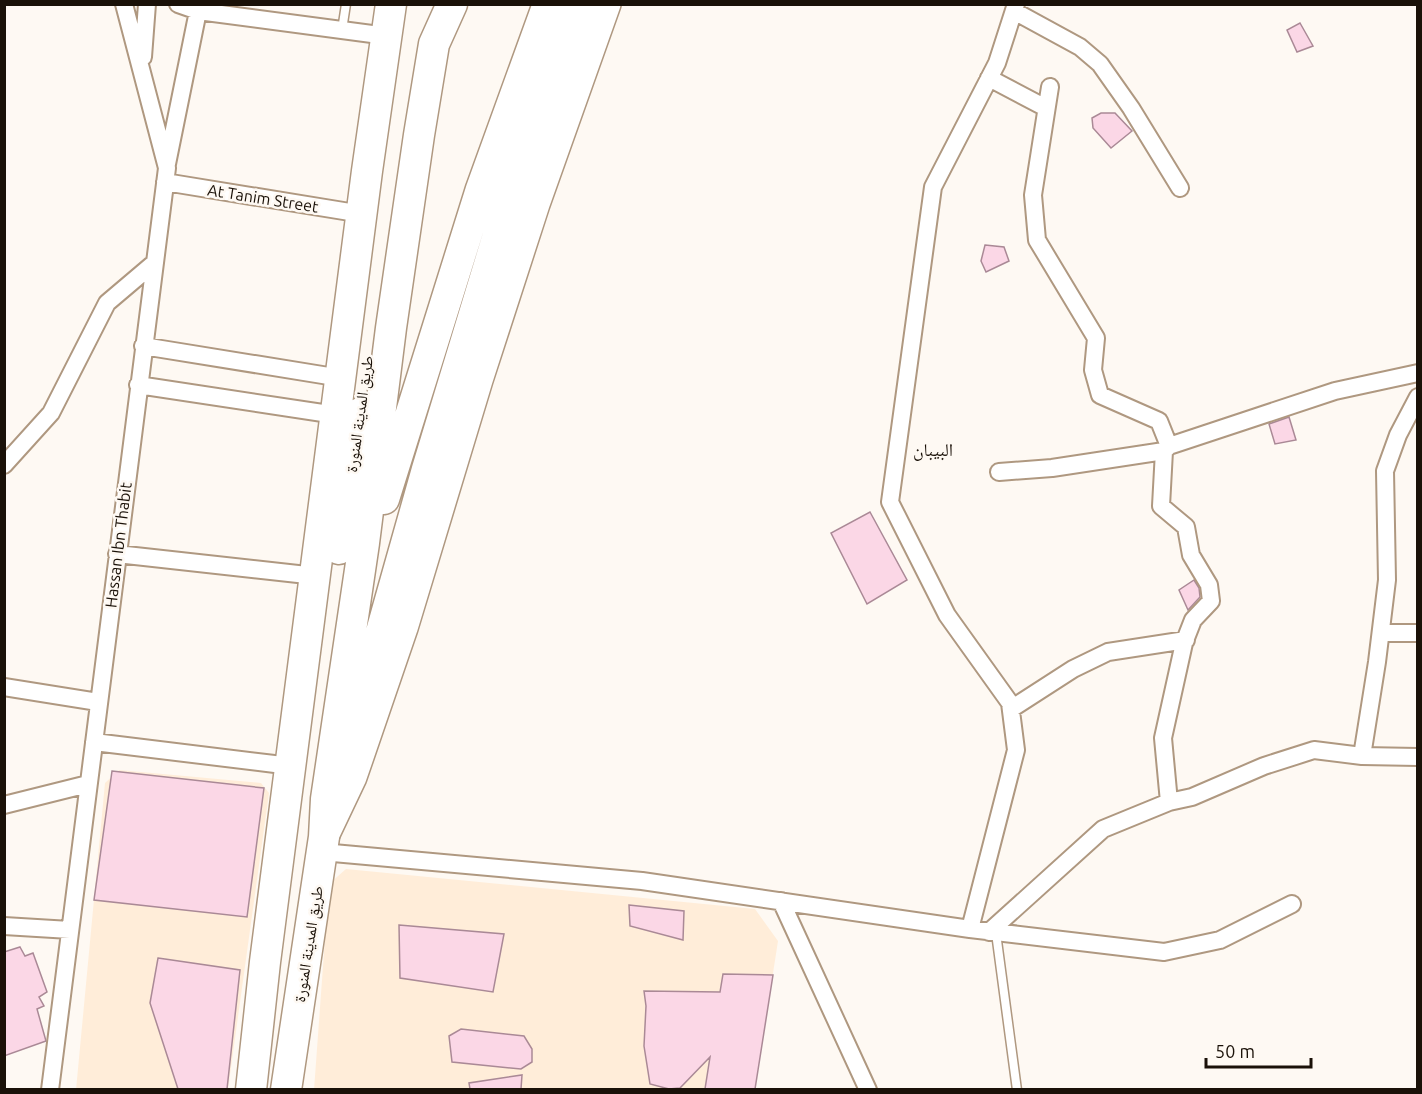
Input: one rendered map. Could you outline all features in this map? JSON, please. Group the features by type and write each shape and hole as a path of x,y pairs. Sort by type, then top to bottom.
{"highway":[{"name":"طريق المدينة المنورة","path":"251,1089 362,214 392,4"},
{"name":"طريق المدينة المنورة","path":"283,824 302,784 371,335 410,116 441,4"},
{"path":"326,799 363,555 391,328 421,123 434,44 452,4"},
{"path":"326,799 318,771 365,564 481,189 548,4"},
{"path":"326,799 341,774 427,469 508,200 578,4"},
{"name":"طريق المدينة المنورة","path":"286,1089 323,845 326,799"}],"main road":[{"path":"323,845 353,777 404,628 479,380 536,204 607,4"}],"street":[{"name":"Hassan Ibn Thabit","path":"50,1089 166,175 124,4"},
{"path":"142,73 147,4"},
{"path":"178,4 198,11 387,36"},
{"path":"970,929 1016,750 1010,703 947,615 890,502 933,187 997,63 1015,8 1080,47 1100,64 1131,108 1180,188"},
{"path":"166,175 198,11"},
{"path":"989,78 1046,108"},
{"path":"1050,87 1033,195 1037,240 1096,338 1093,370 1100,395 1159,422 1167,449 1161,506 1186,527 1191,555 1209,585 1210,601 1192,620 1163,738 1169,802"},
{"name":"At Tanim Street","path":"166,175 362,214"},
{"path":"4,465 51,413 107,303 153,264"},
{"path":"143,346 341,378"},
{"path":"999,472 1052,468 1167,449 1335,391 1418,373"},
{"path":"138,385 336,415"},
{"path":"1362,756 1387,580 1385,471 1398,435 1418,397"},
{"path":"117,554 316,576"},
{"path":"1381,633 1418,633"},
{"path":"1011,709 1073,669 1108,652 1186,640"},
{"path":"4,687 98,702"},
{"path":"93,742 291,766"},
{"path":"993,932 1103,829 1169,802 1192,797 1264,766 1314,750 1362,756 1418,757"},
{"path":"4,805 88,784"},
{"path":"323,845 642,880 970,929 1164,952 1220,940 1292,904"},
{"path":"781,901 868,1089"},
{"path":"4,926 70,930"}],"lane":[{"path":"342,30 346,4"},
{"path":"993,932 1017,1089"}],"shaded area":[{"path":"119,770 261,783 269,793 228,1089 76,1090 105,783"},
{"path":"346,869 755,909 778,941 755,1089 314,1090 329,884"}],"building":[{"path":"1300,23 1313,46 1297,52 1287,30"},
{"path":"1101,113 1115,113 1132,131 1111,148 1093,128 1092,118"},
{"path":"985,245 1004,247 1009,261 986,272 981,261"},
{"path":"1289,417 1296,440 1275,444 1269,424"},
{"path":"870,512 907,580 867,604 831,533"},
{"path":"1194,580 1199,588 1200,597 1188,610 1179,590"},
{"path":"112,771 264,788 247,917 94,900"},
{"path":"629,905 684,911 683,940 630,926"},
{"path":"399,925 504,934 493,992 400,978"},
{"path":"20,947 25,956 33,953 47,992 39,997 44,1006 37,1009 46,1041 4,1056 4,952"},
{"path":"158,958 240,970 227,1089 178,1089 150,1003"},
{"path":"723,974 773,975 755,1089 705,1089 710,1057 680,1088 669,1089 650,1084 644,1046 646,1006 644,991 720,992"},
{"path":"461,1029 524,1036 532,1049 532,1062 521,1069 452,1062 449,1036"},
{"path":"522,1075 521,1089 470,1089 469,1083"}],"district":[{"name":"البيبان","path":"933,449"}]}
